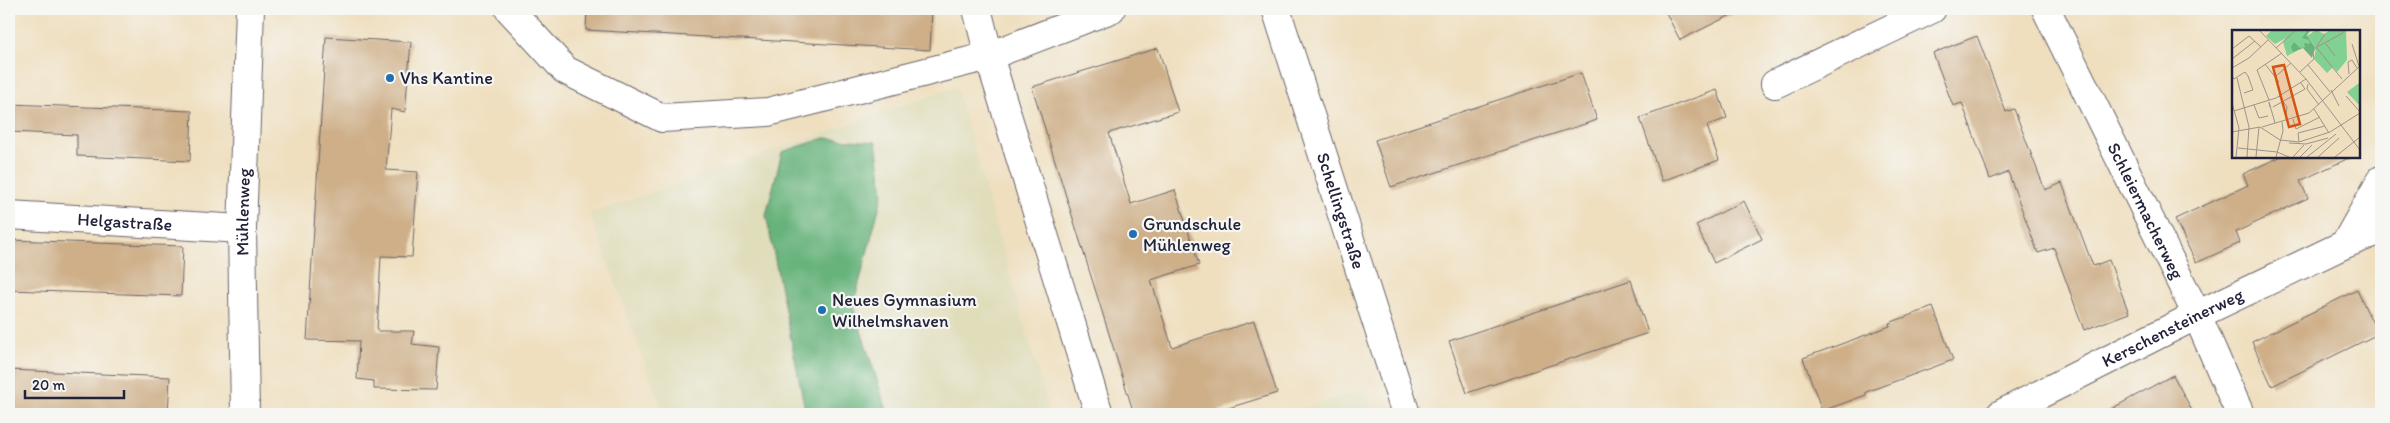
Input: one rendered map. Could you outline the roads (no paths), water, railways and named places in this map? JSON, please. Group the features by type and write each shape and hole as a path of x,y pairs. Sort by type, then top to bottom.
{"street":[{"name":"Mühlenweg","path":"245,414 242,228 250,9"},
{"path":"509,9 565,70 662,118 768,112 989,56 1111,9"},
{"path":"977,9 989,56 1099,414"},
{"name":"Schellingstraße","path":"1276,9 1406,414"},
{"path":"1774,84 1932,9"},
{"name":"Schleiermacherweg","path":"2046,9 2197,315 2240,414"},
{"path":"2345,244 2381,180"},
{"name":"Helgastraße","path":"9,215 242,228"},
{"name":"Kerschensteinerweg","path":"2001,414 2197,315 2345,244 2381,230"}],"place":[{"name":"Vhs Kantine","path":"390,78"},
{"name":"Grundschule Mühlenweg","path":"1133,234"},
{"name":"Neues Gymnasium Wilhelmshaven","path":"822,310"}]}
